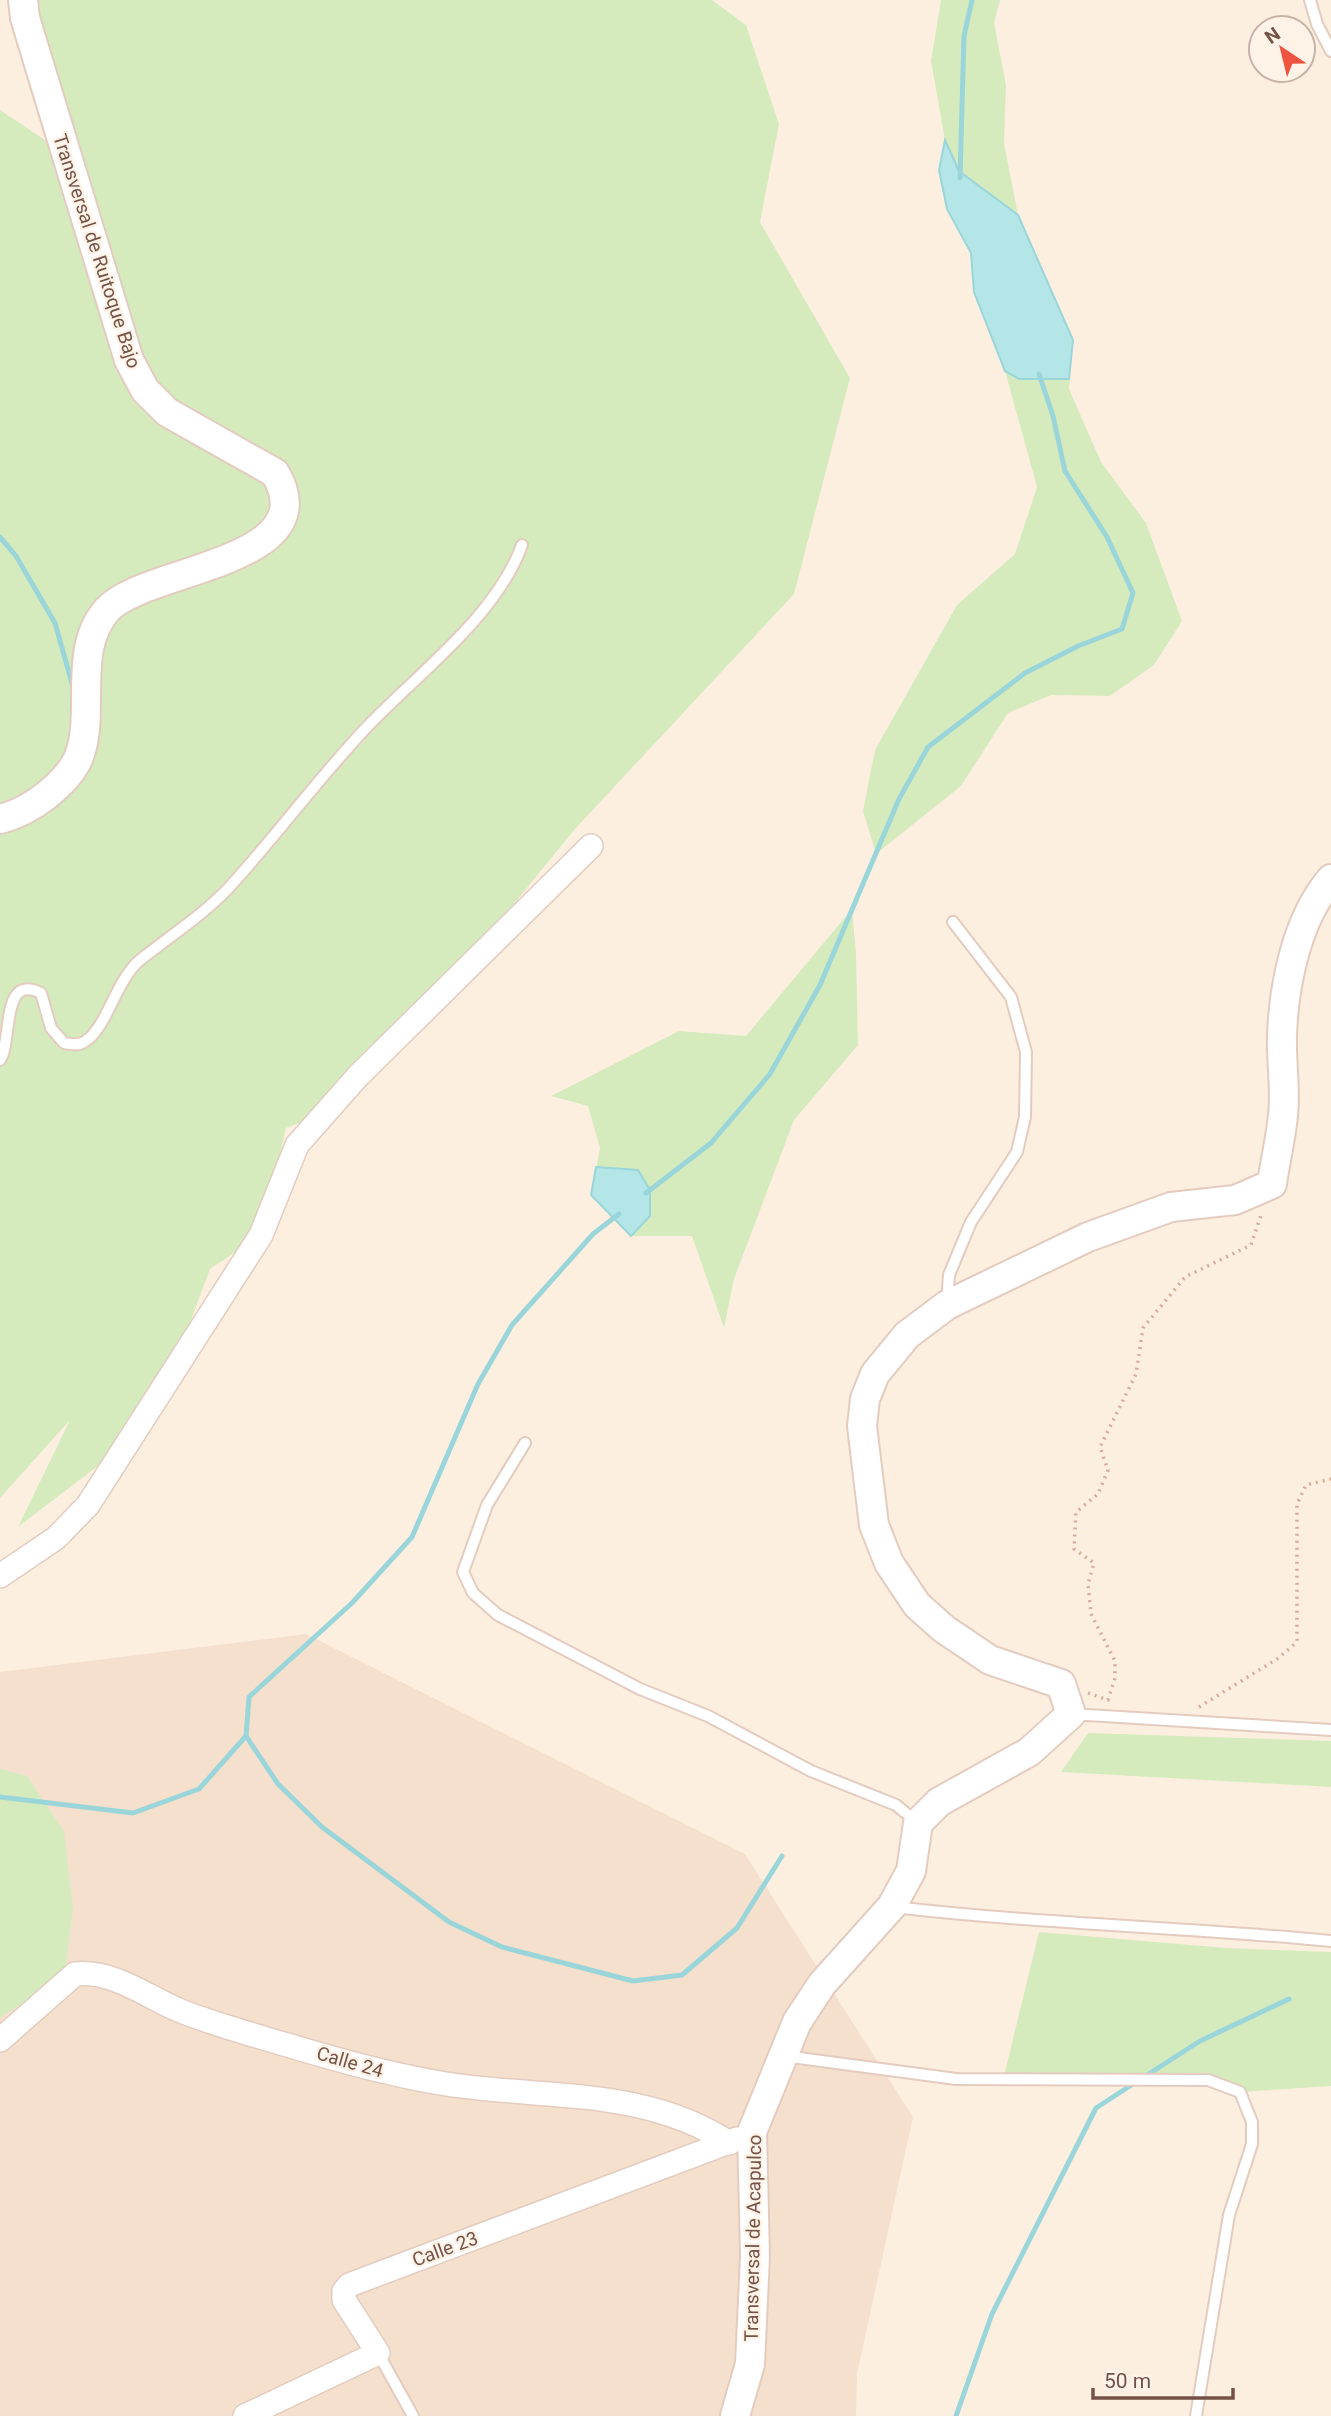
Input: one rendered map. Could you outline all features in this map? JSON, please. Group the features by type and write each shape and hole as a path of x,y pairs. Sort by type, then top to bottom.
{"street":[{"name":"Transversal de Ruitoque Bajo","path":"0,819 41,799 61,783 78,758 88,653 94,631 107,610 130,591 230,559 251,548 279,524 285,503 284,488 275,473 167,412 145,390 129,360 25,18 23,0"},
{"path":"0,1576 56,1538 88,1504 261,1235 297,1145 358,1076 591,846"},
{"path":"918,1823 939,1802 1029,1752 1070,1714 1061,1684 990,1660 944,1629 917,1605 889,1563 874,1525 862,1426 865,1398 875,1374 907,1335 947,1305 1088,1237 1171,1207 1235,1200 1272,1184 1283,1114 1282,1033 1289,975 1298,942 1322,890 1331,879"},
{"name":"Transversal de Acapulco","path":"735,2416 750,2364 755,2256 741,2138 784,2056 797,2022 822,1984 892,1906 911,1871 918,1823"},
{"name":"Calle 24","path":"0,2040 75,1974 88,1973 140,1991 176,2009 236,2029 396,2075 449,2085 632,2104 741,2138"},
{"name":"Calle 23","path":"378,2353 344,2300 344,2291 349,2285 741,2138"},
{"path":"245,2416 378,2353"}],"lane":[{"path":"1310,0 1317,24 1331,51"},
{"path":"0,1060 5,1052 7,1006 16,993 30,989 41,993 51,1028 64,1043 77,1045 86,1042 102,1021 116,989 136,963 232,885 366,729 470,624 514,568 522,545"},
{"path":"947,1305 949,1275 971,1222 1017,1152 1024,1117 1026,1052 1012,997 953,922"},
{"path":"525,1443 487,1505 463,1572 473,1593 498,1615 640,1689 708,1716 811,1771 895,1805 918,1823"},
{"path":"1070,1714 1331,1730"},
{"path":"892,1906 1055,1922 1226,1931 1331,1941"},
{"path":"784,2056 956,2079 1208,2080 1240,2092 1252,2122 1252,2144 1229,2215 1196,2416"},
{"path":"378,2353 413,2416"}],"path":[{"path":"1061,1684 1108,1700 1115,1678 1115,1661 1091,1614 1088,1584 1094,1563 1074,1549 1076,1512 1098,1493 1108,1470 1100,1447 1136,1374 1143,1328 1185,1277 1251,1245 1272,1184"},
{"path":"1169,1720 1178,1719 1233,1689 1297,1642 1297,1504 1306,1485 1331,1479"}],"shaded area":[{"path":"306,1634 745,1854 913,2117 857,2374 856,2416 0,2416 0,1672"}],"green space":[{"path":"25,0 712,0 746,25 779,124 760,222 850,378 794,594 575,829 351,1103 286,1128 261,1235 210,1269 188,1328 152,1398 103,1462 18,1527 70,1420 0,1498 0,110 69,156"},
{"path":"941,0 1000,0 994,23 1006,85 1004,143 1018,215 1073,340 1069,389 1101,462 1146,523 1182,621 1154,665 1110,696 1051,695 1008,713 961,786 876,854 863,811 875,750 957,605 1015,554 1037,487 1005,371 974,292 971,253 947,209 939,170 945,140 931,61"},
{"path":"852,909 858,1045 794,1120 734,1279 724,1328 692,1236 631,1236 591,1195 600,1148 588,1106 551,1096 679,1031 746,1036"},
{"path":"1088,1733 1331,1741 1331,1787 1061,1772"},
{"path":"0,1769 27,1776 64,1831 73,1908 65,1974 0,2018"},
{"path":"1039,1932 1226,1948 1331,1952 1331,2086 1240,2092 1208,2080 1003,2080"}],"water":[{"path":"945,140 959,171 1018,215 1073,340 1069,379 1019,379 1005,371 974,292 971,253 947,209 939,170"},
{"path":"596,1167 638,1170 650,1190 650,1216 631,1236 591,1195"}],"waterway":[{"path":"960,178 964,36 972,0"},
{"path":"646,1193 711,1143 770,1074 820,985 899,799 928,747 1025,673 1078,646 1122,629 1133,593 1107,537 1065,471 1053,416 1039,374"},
{"path":"0,537 16,556 55,623 73,687"},
{"path":"0,1797 133,1813 199,1789 246,1736 249,1697 352,1603 412,1537 478,1384 512,1325 593,1234 619,1214"},
{"path":"246,1736 278,1784 322,1827 449,1922 502,1947 633,1981 682,1975 737,1928 782,1856"},
{"path":"1144,2077 1200,2041 1289,1999"},
{"path":"956,2416 992,2314 1096,2108 1136,2082"}]}
